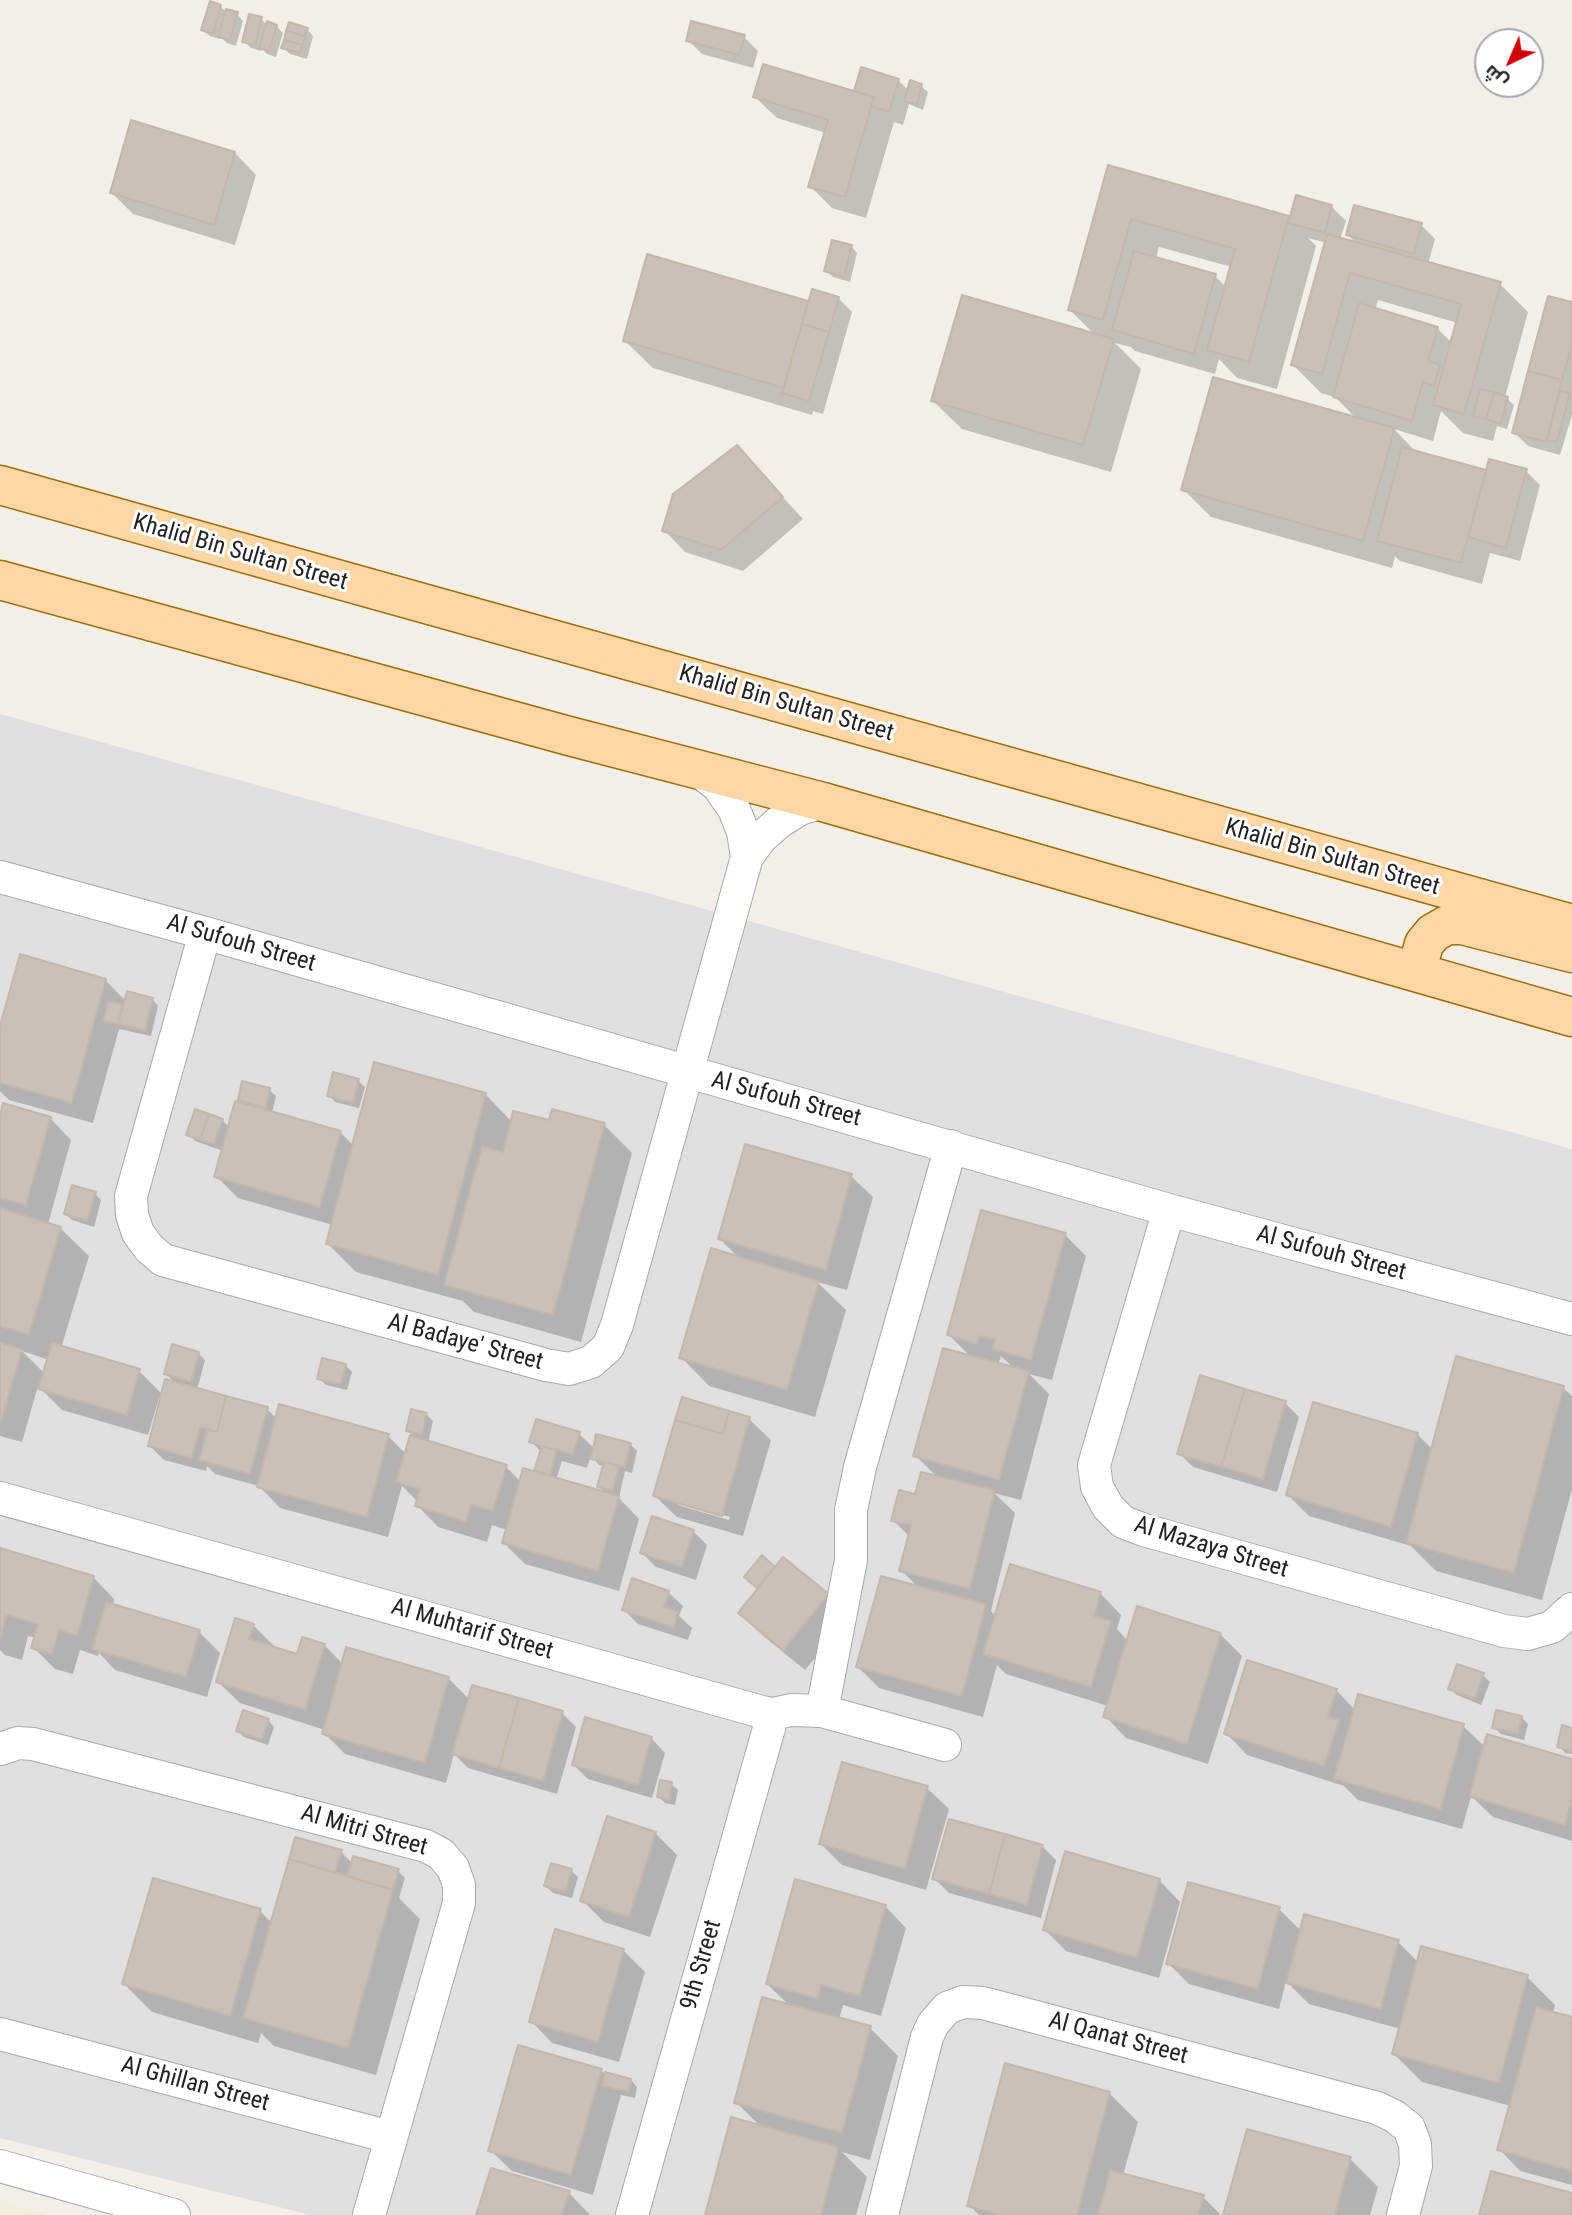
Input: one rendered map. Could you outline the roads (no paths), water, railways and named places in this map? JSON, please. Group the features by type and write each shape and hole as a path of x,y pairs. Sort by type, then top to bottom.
{"main road":[{"name":"Khalid Bin Sultan Street","path":"0,485 1572,924"},
{"path":"0,580 569,736 823,802 1572,1017"},
{"path":"1423,974 1420,959 1424,944 1433,933 1447,925 1462,925 1572,953"}],"street":[{"name":"Al Badaye' Street","path":"695,768 718,786 734,809 743,832 747,857"},
{"name":"Al Badaye' Street","path":"205,933 131,1196 132,1214 138,1233 149,1248 163,1260 546,1366 569,1369 591,1362 608,1347 617,1325 747,857 761,838 779,822 800,809 823,802"},
{"name":"Al Sufouh Street","path":"0,877 205,933 1169,1210 1572,1319"},
{"path":"822,1711 851,1560 851,1510 860,1467 951,1146"},
{"name":"Al Mazaya Street","path":"1169,1210 1094,1465 1097,1487 1108,1507 1123,1522 1504,1631 1528,1634 1552,1627 1572,1609"},
{"name":"Al Muhtarif Street","path":"0,1498 773,1714 790,1710 822,1711 945,1745"},
{"name":"9th Street","path":"632,2215 773,1714"},
{"name":"Al Mitri Street","path":"0,1749 19,1743 33,1744 426,1846 442,1854 453,1868 459,1885 458,1903 369,2215"},
{"name":"Al Qanat Street","path":"882,2215 927,2037 933,2024 947,2008 963,2002 996,2007 1377,2108 1394,2116 1409,2128 1415,2144 1416,2166 1403,2215"},
{"name":"Al Ghillan Street","path":"0,2034 390,2137"},
{"path":"0,2166 174,2215"}]}
